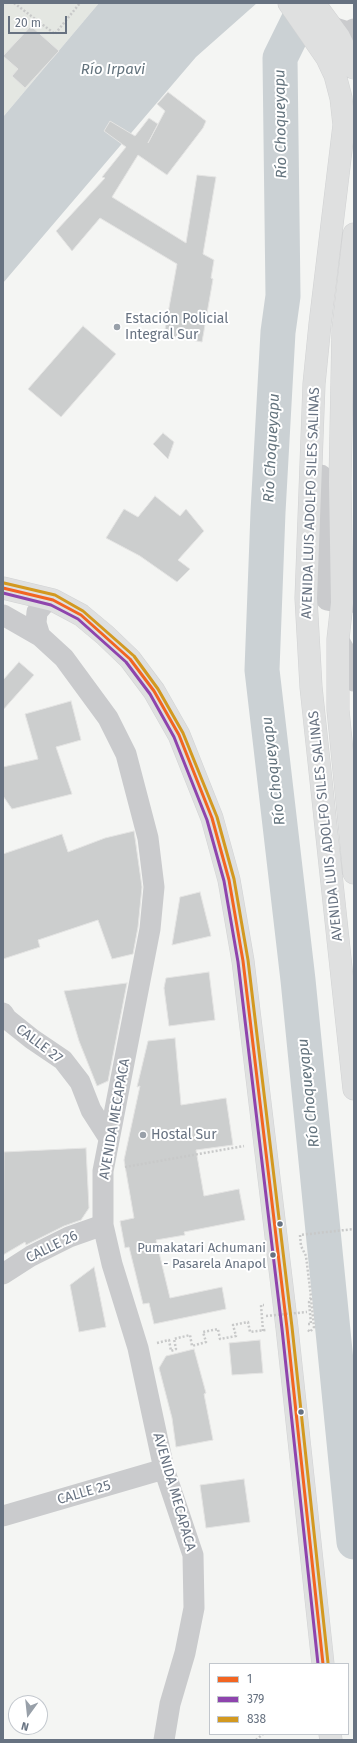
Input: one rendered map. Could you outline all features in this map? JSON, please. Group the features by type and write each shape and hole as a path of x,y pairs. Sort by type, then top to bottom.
{"main road":[{"name":"AVENIDA LUIS ADOLFO SILES SALINAS","path":"290,3 327,58 335,75 341,98 344,125 314,384 306,598 311,687 354,1089"},
{"path":"314,3 342,31 354,68"},
{"name":"AVENIDA LUIS ADOLFO SILES SALINAS","path":"354,234 343,329 340,482 348,603 338,639 338,710 354,873"},
{"path":"3,588 53,600 81,615 130,659 154,691 179,735 212,818 229,880 243,961 287,1328 322,1663"}],"street":[{"path":"318,355 323,385 320,592 327,600 348,603"},
{"path":"40,636 36,623 37,612 44,604 53,600"},
{"name":"AVENIDA MECAPACA","path":"3,615 40,636 64,658 108,718 126,754 148,838 154,887 150,929 103,1171 104,1225 112,1264 138,1348 164,1469 193,1556 194,1608 185,1653 170,1704 164,1740"},
{"path":"338,639 350,660 354,681"},
{"name":"CALLE 27","path":"3,1013 7,1019 32,1039 63,1060 80,1082 91,1110 109,1138"},
{"name":"CALLE 26","path":"3,1274 50,1246 69,1237 104,1225"},
{"name":"CALLE 25","path":"3,1516 164,1469"}],"path":[{"path":"14,3 55,34 80,3"},
{"path":"103,1171 264,1142"},
{"path":"303,1326 310,1332 314,1327 306,1256 301,1246 300,1235 353,1229"},
{"path":"266,1316 306,1312 308,1325 311,1324 308,1302 311,1297"},
{"path":"138,1348 169,1340 171,1351 176,1350 174,1339 190,1335 192,1346 206,1342 203,1332 218,1329 220,1339 236,1336 233,1326 248,1322 250,1332 268,1330"}],"shaded area":[{"path":"3,3 99,3 3,117"}],"water":[{"name":"Río Irpavi","path":"99,3 257,3 196,57 3,283 3,117"}],"building":[{"path":"31,26 59,51 25,88 12,76 18,69 3,56"},
{"path":"168,92 206,121 203,128 167,175 138,155 112,197 186,243 197,175 216,177 203,254 214,260 211,278 213,279 202,342 164,335 177,264 100,218 72,251 56,231 105,178 102,177 126,147 104,131 110,121 135,136 149,118 158,124 148,143 165,111 157,104"},
{"path":"83,326 116,354 61,417 28,389"},
{"path":"163,433 174,442 168,459 153,444"},
{"path":"155,496 180,516 186,509 204,531 178,560 190,569 177,582 140,556 106,538 124,509 138,517"},
{"path":"19,662 34,675 3,710 3,680"},
{"path":"71,701 81,740 56,747 72,794 12,809 3,796 3,767 38,759 25,714"},
{"path":"134,831 142,887 138,927 133,954 112,959 98,920 38,940 40,947 3,959 3,854 62,834 68,852 105,838"},
{"path":"200,892 211,936 172,945 180,897"},
{"path":"209,972 215,1020 169,1026 164,988 166,978"},
{"path":"127,983 108,1081 97,1086 79,1041 64,991"},
{"path":"175,1038 181,1105 226,1098 233,1145 196,1150 204,1196 239,1189 245,1220 184,1232 185,1235 156,1240 170,1298 222,1287 226,1309 154,1324 149,1303 143,1304 129,1247 125,1248 120,1221 134,1218 124,1160 140,1086 137,1087 148,1041"},
{"path":"86,1148 89,1208 81,1220 64,1226 26,1245 25,1242 3,1255 4,1152"},
{"path":"94,1267 106,1327 79,1332 70,1285"},
{"path":"260,1340 263,1373 232,1375 229,1343"},
{"path":"194,1349 206,1393 204,1394 213,1440 176,1447 172,1418 159,1368 166,1356"},
{"path":"244,1479 250,1522 206,1528 200,1485"}],"waterway":[{"name":"Río Choqueyapu","path":"307,3 280,58 283,296 278,332 268,512 262,670 298,980 354,1542"}],"transit line":[{"name":"838","path":"4,583 55,595 83,611 134,656 158,689 183,733 217,817 234,879 248,960 292,1327 328,1663"},
{"name":"1","path":"3,588 53,600 81,615 130,659 154,691 179,735 212,818 229,880 243,961 287,1328 323,1663"},
{"name":"379","path":"3,593 51,605 78,619 126,662 150,694 174,737 207,820 224,881 238,962 282,1329 318,1663"}],"place":[{"name":"Estación Policial Integral Sur","path":"117,327"},
{"name":"Hostal Sur","path":"143,1135"},
{"name":"Pumakatari Achumani - Pasarela Anapol","path":"273,1255"}]}
